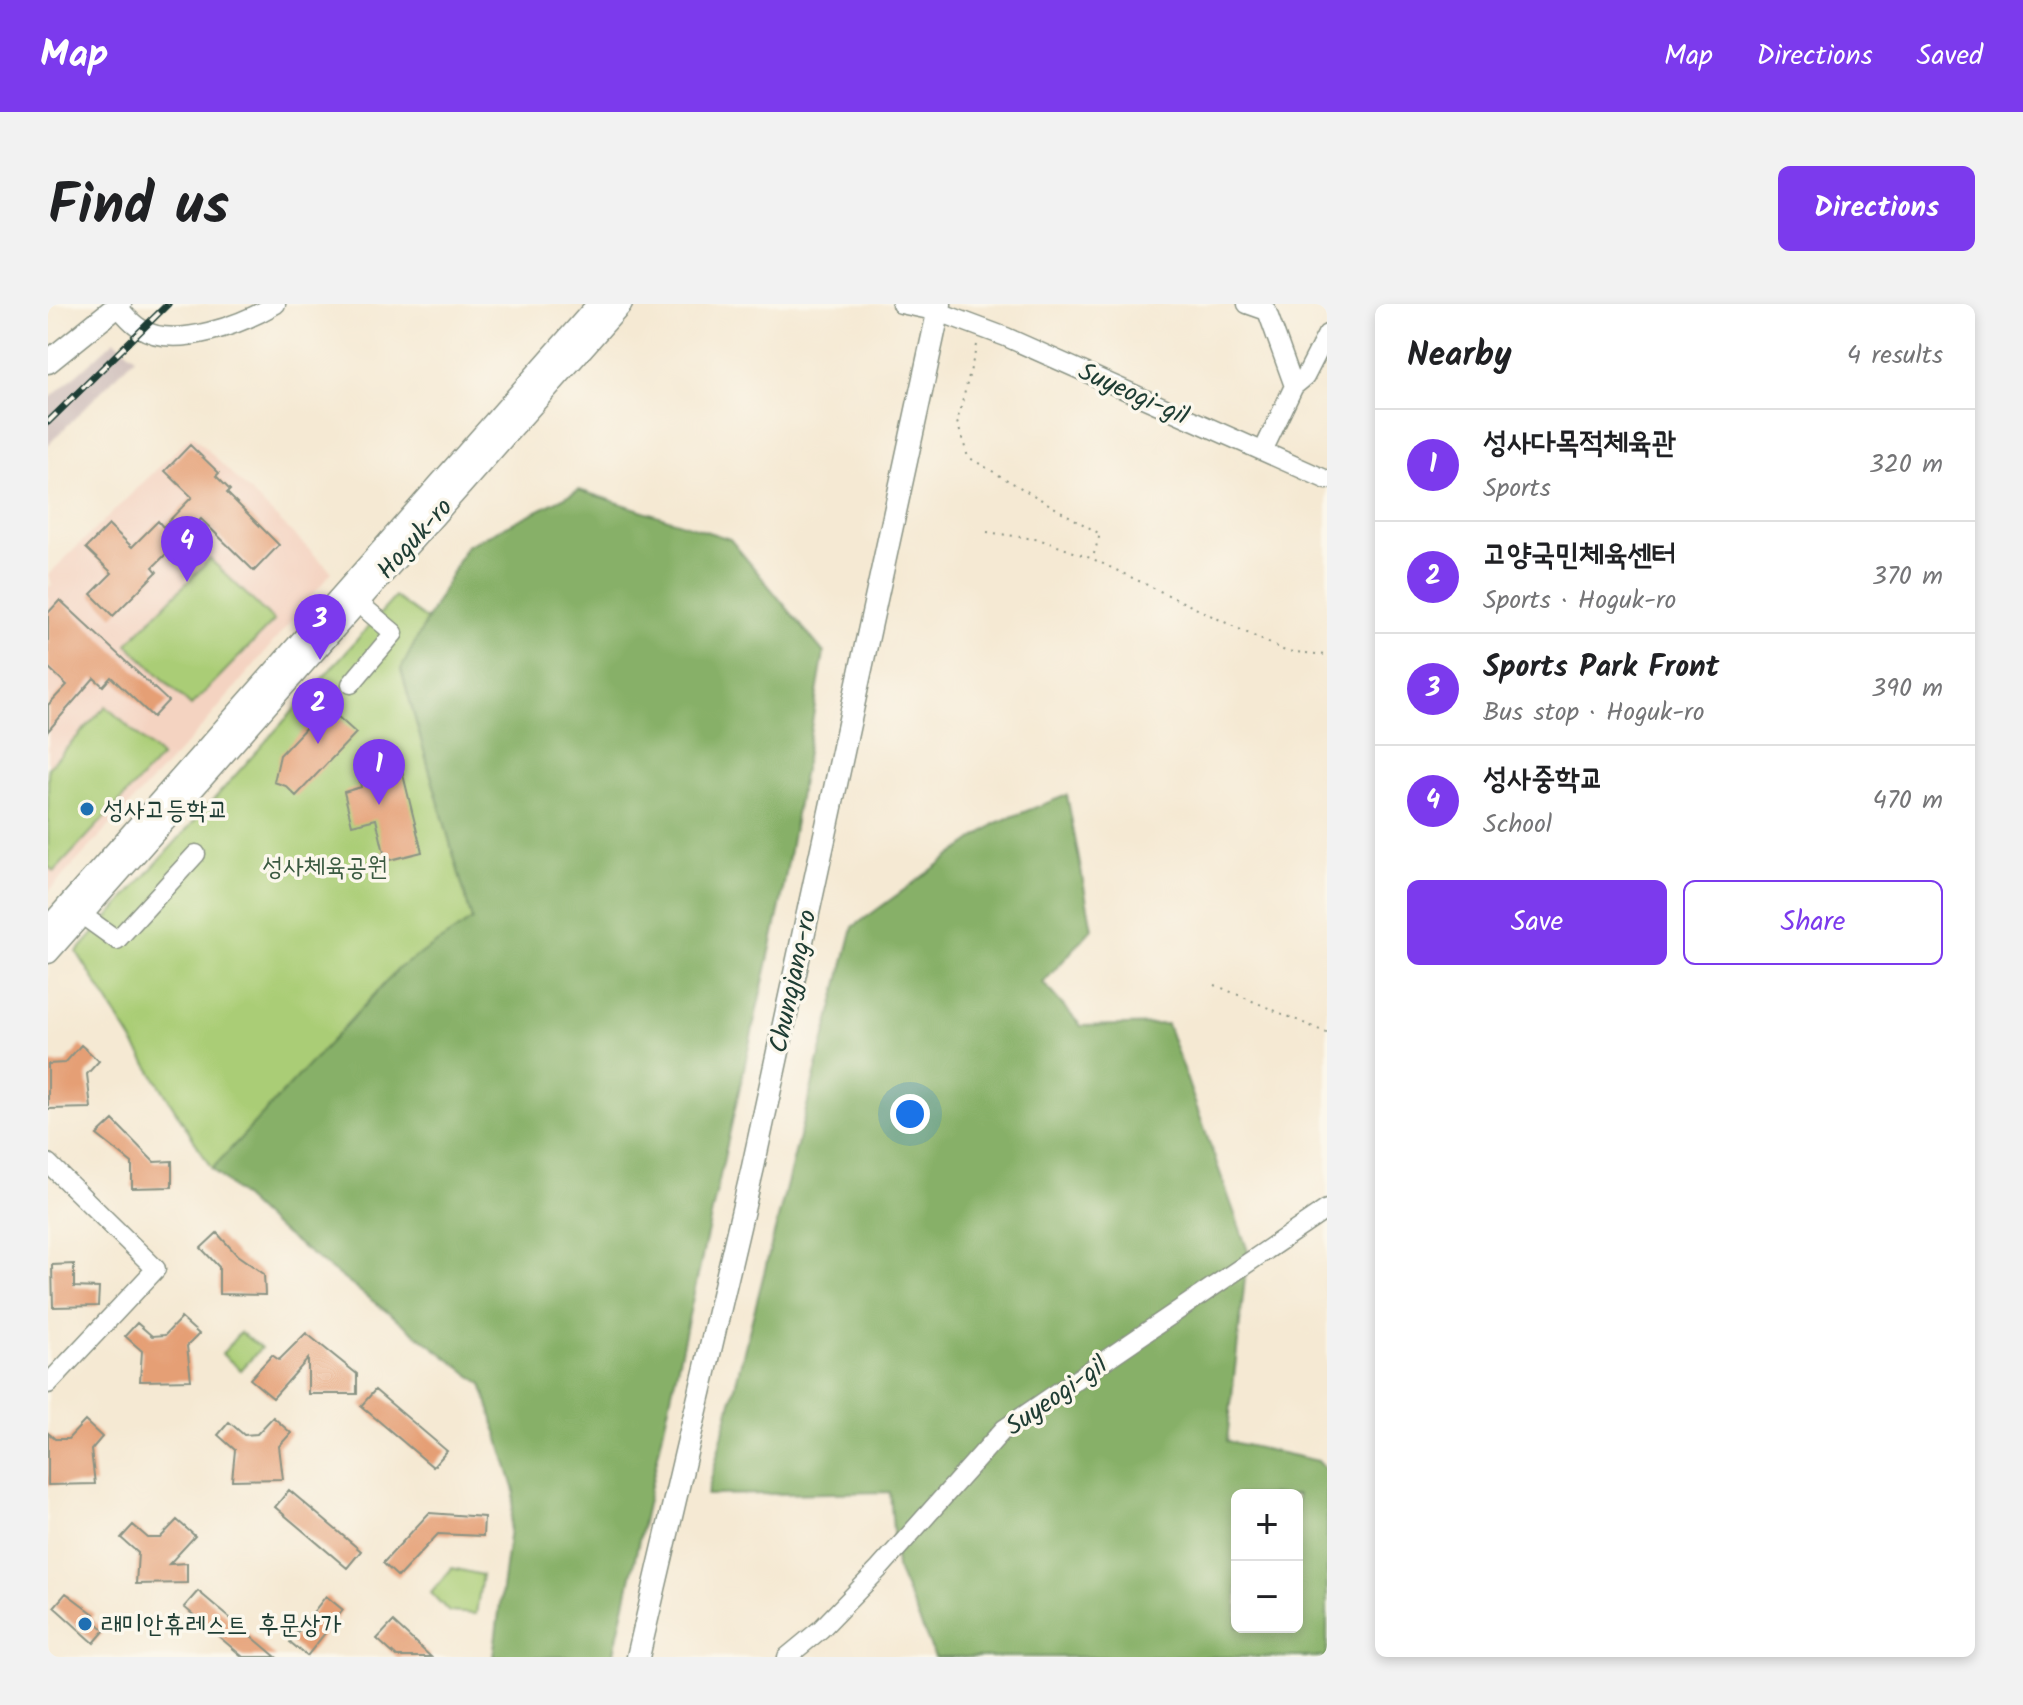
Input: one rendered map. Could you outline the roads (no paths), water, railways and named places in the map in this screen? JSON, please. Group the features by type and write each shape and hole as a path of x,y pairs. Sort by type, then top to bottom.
{"main road":[{"name":"Hoguk-ro","path":"351,596 621,304"},
{"path":"48,362 118,305"},
{"name":"Hoguk-ro","path":"48,952 75,910 351,596 598,305"},
{"name":"Chungjang-ro","path":"638,1657 753,1167 940,308"},
{"name":"Hoguk-ro","path":"48,929 75,910"}],"street":[{"path":"118,305 141,330 181,336 221,330 276,304"},
{"path":"901,304 940,308"},
{"path":"1247,304 1267,311 1294,386"},
{"name":"Suyeogi-gil","path":"940,308 1327,480"},
{"path":"1263,451 1294,386 1305,377 1327,334"},
{"path":"351,596 394,633 351,684"},
{"path":"75,910 117,940 196,854"},
{"path":"48,1163 156,1269 48,1384"},
{"name":"Suyeogi-gil","path":"787,1657 821,1629 879,1569 1004,1429 1327,1209"}],"railway":[{"path":"48,422 168,304"}],"place":[{"name":"성사중학교","path":"187,582"},
{"name":"Sports Park Front","path":"320,660"},
{"name":"고양국민체육센터","path":"318,744"},
{"name":"성사다목적체육관","path":"379,805"},
{"name":"성사고등학교","path":"87,809"},
{"name":"래미안휴레스트 후문상가","path":"85,1624"}],"park label":[{"name":"성사체육공원","path":"325,866"}]}
